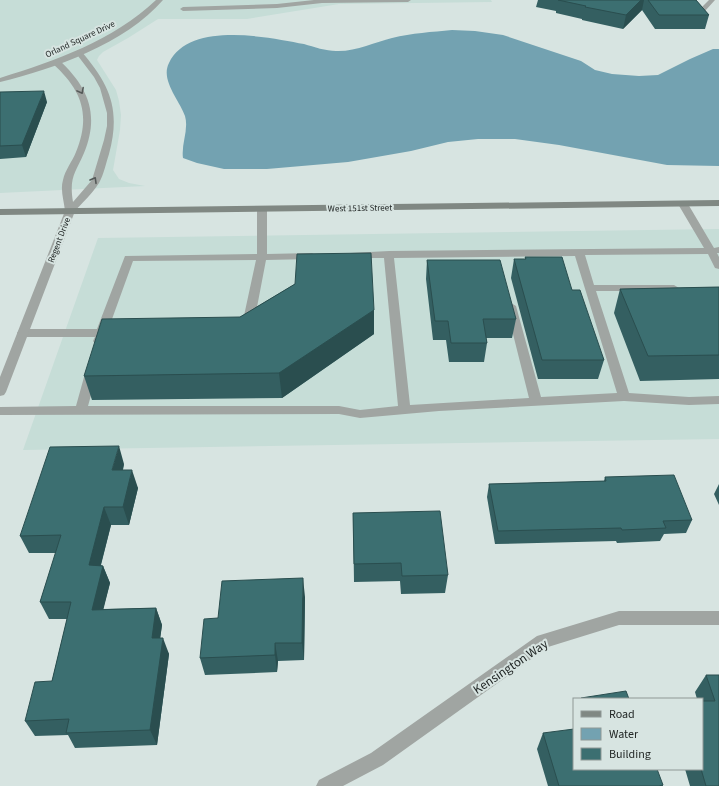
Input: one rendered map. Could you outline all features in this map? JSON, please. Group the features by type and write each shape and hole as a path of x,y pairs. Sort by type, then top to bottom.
{"street":[{"name":"Orland Square Drive","path":"0,80 56,62 107,38 144,16 160,0"},
{"path":"191,0 183,9 322,1 408,0"},
{"path":"681,9 703,10 712,0"},
{"name":"Regent Drive","path":"0,392 70,211 95,181 109,139 112,119 107,94 88,62 79,52"},
{"path":"56,62 68,72 77,84 83,94 87,108 88,123 86,137 66,181 70,211"},
{"name":"West 151st Street","path":"0,212 719,203"},
{"path":"683,204 715,250 719,266"},
{"path":"234,327 249,325 262,257 262,209"},
{"path":"341,255 715,250"},
{"path":"497,252 501,267"},
{"path":"579,252 624,397"},
{"path":"389,254 404,410"},
{"path":"81,411 95,358 105,333 129,258 325,255"},
{"path":"590,288 681,288"},
{"path":"509,297 536,402"},
{"path":"23,334 105,333"},
{"path":"0,411 339,410 360,414 624,397 689,401 719,400"},
{"name":"Kensington Way","path":"325,786 377,759 543,641 619,618 719,618"}],"shaded area":[{"path":"0,0 491,0 492,2 339,4 247,19 158,19 103,52 97,60 116,90 119,101 121,115 120,130 113,170 119,179 129,183 145,186 0,193"},
{"path":"719,229 719,439 23,450 98,238"}],"water":[{"path":"452,30 475,31 503,35 581,61 595,70 612,74 639,76 658,75 713,49 719,49 719,166 667,165 559,145 515,139 478,139 448,142 411,151 348,162 267,169 224,169 197,163 183,158 186,121 183,110 169,83 167,70 169,63 179,50 193,41 230,35 251,36 289,41 320,49 343,51 400,36"}],"building":[{"path":"558,0 641,0 626,15"},
{"path":"648,0 696,0 709,15 659,15"},
{"path":"44,91 22,145 0,146 0,92"},
{"path":"371,253 374,310 279,373 84,376 102,319 240,317 295,284 297,254"},
{"path":"525,257 562,257 572,290 580,290 604,360 542,360 514,259 526,259"},
{"path":"427,260 500,260 516,319 483,319 487,343 451,343 448,321 435,321"},
{"path":"719,287 719,355 648,356 620,289"},
{"path":"119,446 112,470 132,470 123,507 104,507 89,565 103,566 92,610 156,608 152,638 163,638 150,730 66,733 69,719 25,721 35,682 52,681 71,602 40,602 61,535 20,536 50,447"},
{"path":"674,475 692,520 663,521 666,528 622,530 621,528 498,531 489,484 606,481 605,477"},
{"path":"440,511 448,575 402,576 401,563 354,564 353,513"},
{"path":"303,578 302,643 275,643 275,655 200,658 204,619 218,618 222,581"},
{"path":"706,675 719,675 719,786 706,786 701,770 703,770 703,701 715,701"},
{"path":"626,691 629,698 581,698"},
{"path":"573,729 573,770 657,770 663,785 559,786 543,733"}]}
